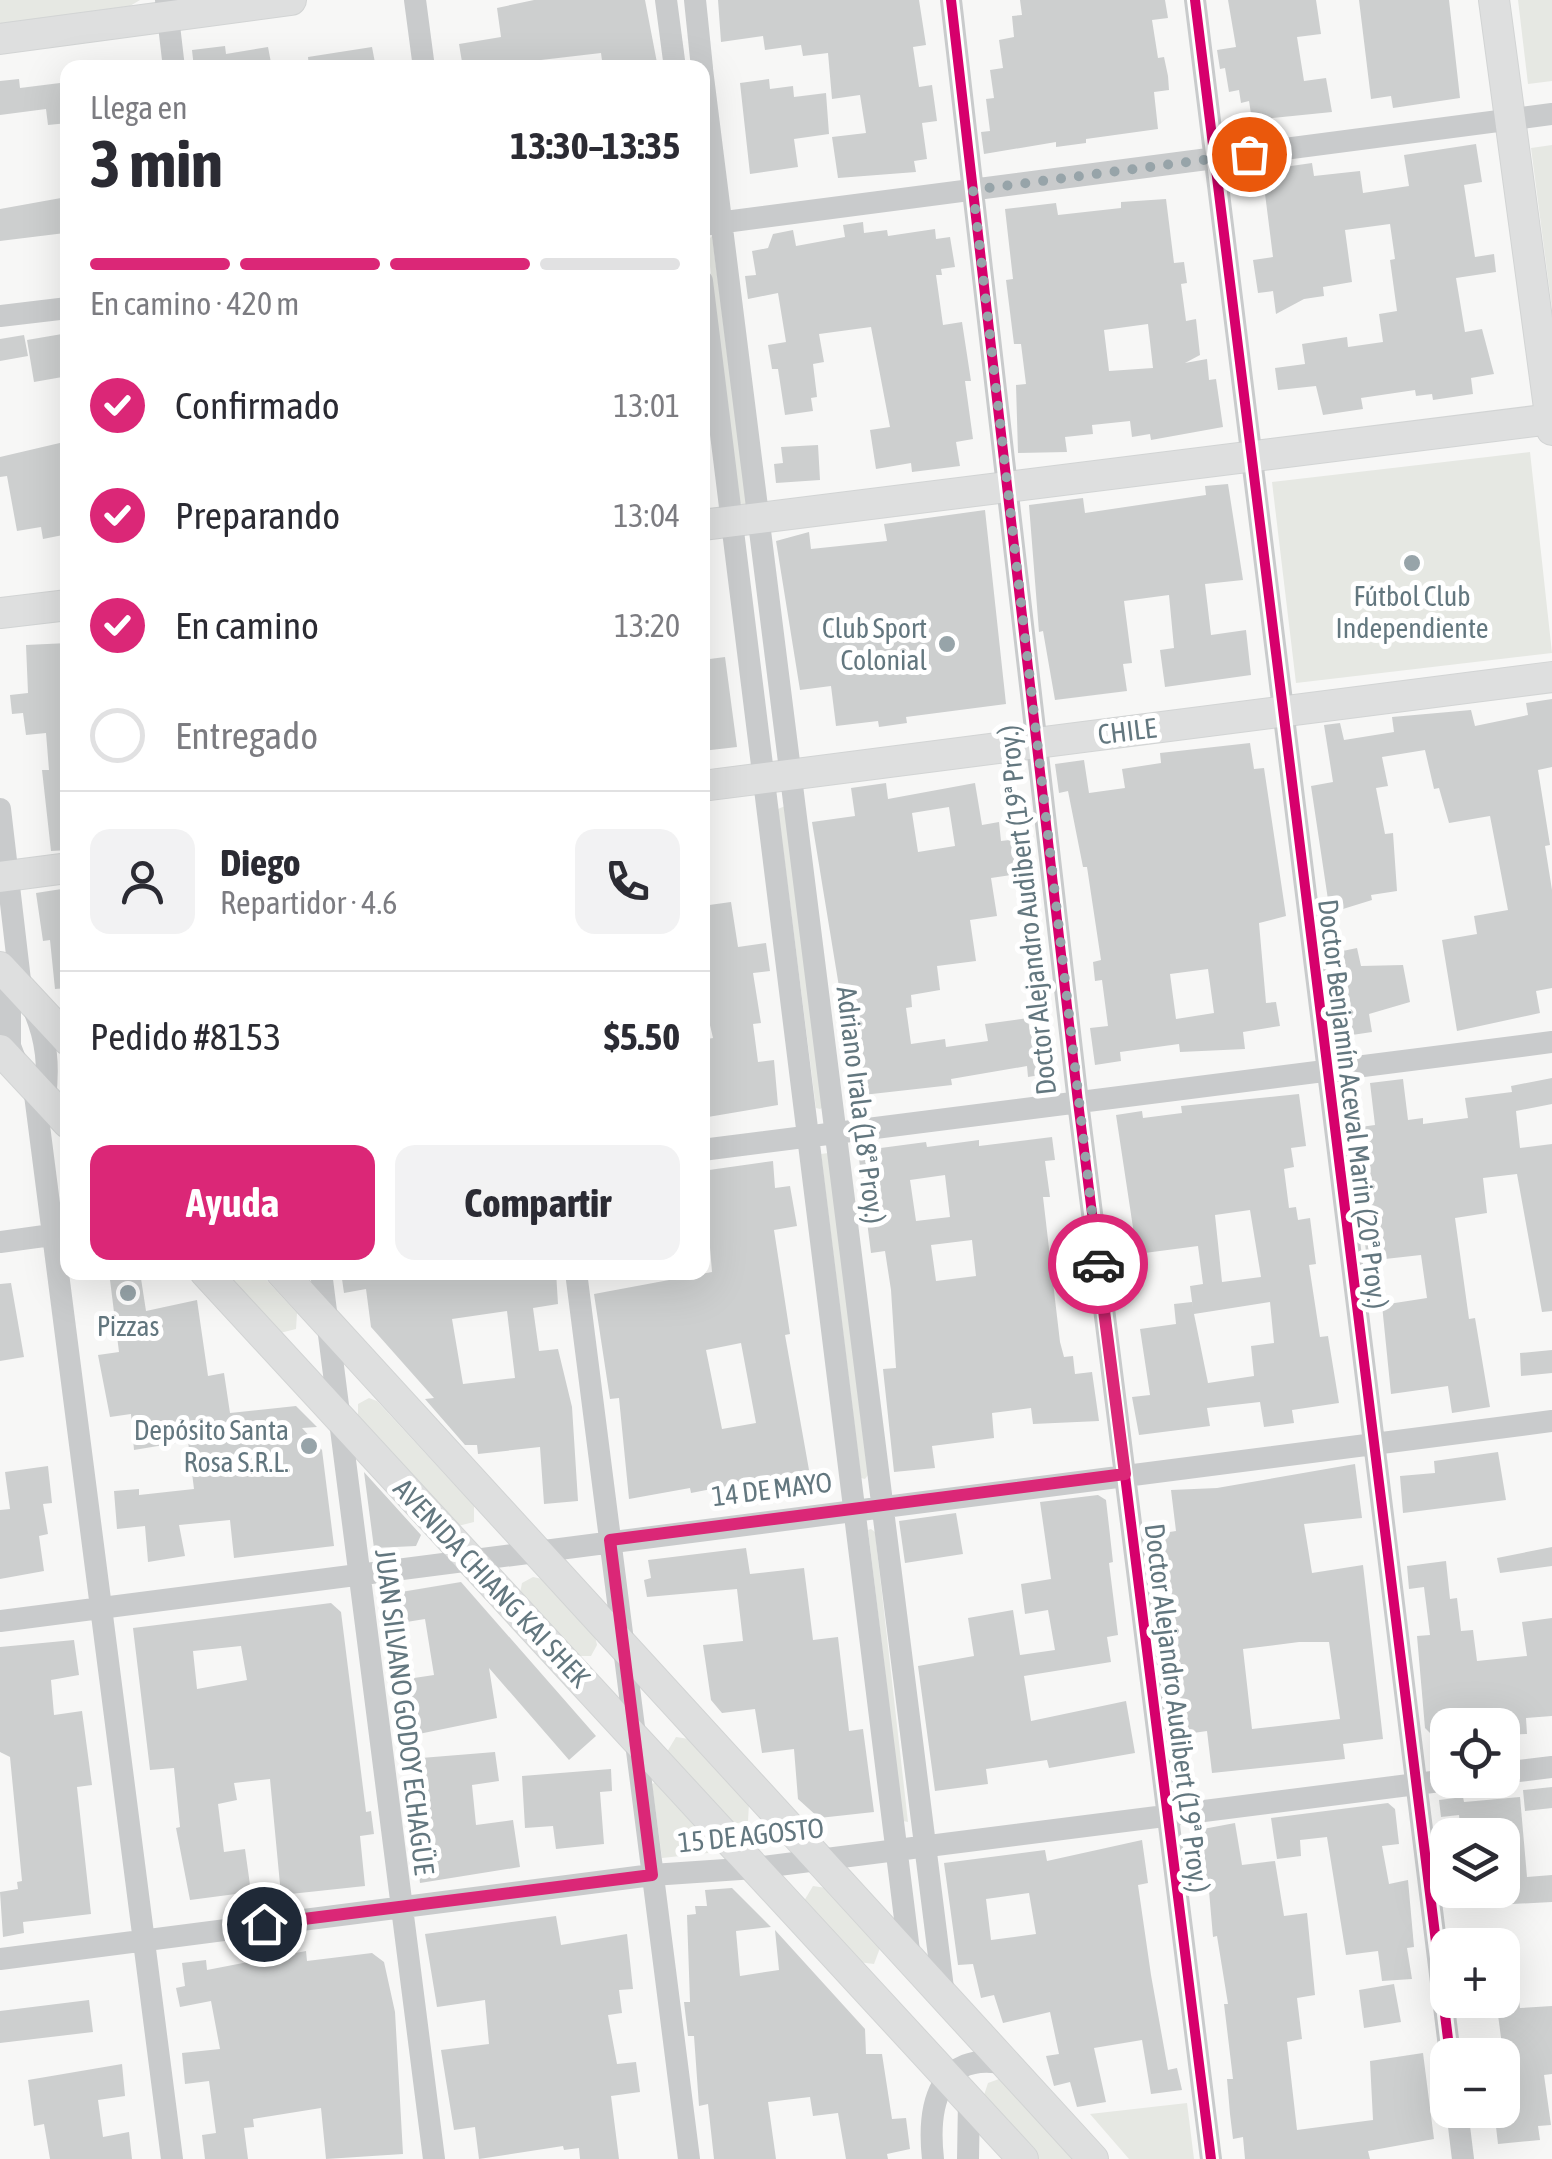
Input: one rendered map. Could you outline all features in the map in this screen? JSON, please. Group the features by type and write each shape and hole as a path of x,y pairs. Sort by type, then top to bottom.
{"street":[{"path":"0,39 167,8 291,0"},
{"path":"416,0 423,60"},
{"path":"666,0 674,60"},
{"name":"Adriano Irala (18ª Proy.)","path":"695,0 701,60"},
{"name":"Doctor Alejandro Audibert (19ª Proy.)","path":"951,0 1040,742 1078,1102 1211,2159"},
{"name":"Doctor Benjamín Aceval Marin (20ª Proy.)","path":"1195,0 1448,2038"},
{"path":"1494,0 1552,430"},
{"path":"167,8 173,60"},
{"path":"711,224 1552,114"},
{"name":"Adriano Irala (18ª Proy.)","path":"711,224 731,522"},
{"path":"0,316 60,309"},
{"name":"Adriano Irala (18ª Proy.)","path":"710,347 731,522 834,1132 944,1996"},
{"path":"731,522 1551,419"},
{"path":"0,613 60,606"},
{"name":"CHILE","path":"710,785 1552,677"},
{"name":"Adriano Irala (18ª Proy.)","path":"776,776 808,1136 910,1958"},
{"path":"0,809 15,983 10,1046 33,1087 60,1234 0,1242"},
{"path":"4,876 60,869"},
{"path":"15,983 60,1031"},
{"path":"15,983 44,1034 49,1067 33,1087"},
{"path":"710,1149 1552,1042"},
{"path":"0,1050 60,1116"},
{"path":"65,1280 101,1607 172,2159"},
{"name":"AVENIDA CHIANG KAI SHEK","path":"212,1280 1023,2159"},
{"name":"AVENIDA CHIANG KAI SHEK","path":"288,1280 1093,2159"},
{"name":"JUAN SILVANO GODOY ECHAGÜE","path":"322,1280 336,1414 434,2159"},
{"path":"577,1280 689,2159"},
{"name":"14 DE MAYO","path":"0,1621 468,1557 1552,1421"},
{"path":"1520,1771 1552,1767"},
{"name":"15 DE AGOSTO","path":"0,1959 652,1875 755,1868 1430,1782"},
{"path":"934,2159 932,2102 959,2089 982,2059 1006,2064"},
{"path":"959,2089 968,2159"},
{"path":"1459,2128 1463,2159"}],"shaded area":[{"path":"0,0 140,0 130,6 0,24"},
{"path":"1518,0 1552,0 1552,81 1528,84"},
{"path":"1552,145 1552,309 1531,148"},
{"path":"712,236 747,506 739,503"},
{"name":"Fútbol Club Independiente","path":"1530,452 1552,653 1296,683 1272,482"},
{"path":"785,806 820,1109 816,1108 778,809"},
{"path":"828,1153 868,1475 865,1479 861,1478 821,1154"},
{"path":"230,1280 266,1280 297,1313 296,1329 280,1333"},
{"path":"369,1398 377,1401 474,1506 474,1522 458,1526 358,1417 358,1404"},
{"path":"868,1530 875,1532 908,1822 903,1821"},
{"path":"533,1577 542,1579 595,1636 597,1645 591,1656 578,1656 520,1593 522,1583"},
{"path":"676,1737 689,1739 749,1804 748,1821 733,1824 667,1752"},
{"path":"656,1782 718,1848 717,1852 662,1858 652,1784"},
{"path":"813,1886 826,1888 880,1948 874,1964 858,1962 804,1901"},
{"path":"999,2079 1076,2159 1039,2159 984,2095 988,2083"},
{"path":"1187,2103 1194,2159 1129,2159 1090,2114"}],"building":[{"path":"534,0 645,0 656,60 602,60 601,53 541,60 462,60 459,44 501,37 497,8"},
{"path":"718,0 919,0 926,45 913,47 919,87 932,85 937,121 922,123 927,159 914,161 916,172 838,178 832,137 866,133 860,95 832,99 828,53 803,56 801,45 765,50 763,36 721,42"},
{"path":"1020,0 1165,0 1168,18 1152,20 1158,58 1164,57 1169,90 1154,92 1158,129 1086,139 1086,143 1056,147 1056,142 984,154 981,132 990,131 986,99 994,98 990,70 1003,68 999,40 1014,37 1012,16 1022,15"},
{"path":"1228,0 1316,0 1321,34 1297,37 1304,81 1326,78 1332,112 1252,120 1249,101 1241,103 1239,90 1229,92 1225,68 1220,69 1217,50 1236,47"},
{"path":"1359,0 1449,0 1460,98 1393,108 1391,96 1371,99"},
{"path":"225,46 226,54 268,47 270,60 193,60 192,50"},
{"path":"372,47 374,60 308,60"},
{"path":"19,79 20,88 60,83 60,124 48,125 46,109 0,115 0,81"},
{"path":"769,79 770,89 793,86 794,97 826,93 829,134 794,139 798,167 750,174 740,83"},
{"path":"1476,144 1482,182 1464,185 1475,257 1494,254 1496,272 1456,278 1465,332 1482,329 1494,374 1471,378 1473,394 1433,400 1432,394 1416,396 1415,390 1361,398 1363,409 1323,415 1316,386 1278,390 1275,368 1305,364 1302,344 1347,337 1348,347 1383,342 1379,314 1397,311 1390,260 1395,259 1390,224 1345,230 1352,282 1323,287 1324,296 1304,299 1276,314 1273,291 1258,293 1253,260 1273,257 1262,170 1312,163 1314,176 1360,171 1363,193 1409,186 1404,155"},
{"path":"60,198 60,234 0,241 0,209"},
{"path":"1166,199 1174,263 1184,262 1187,283 1181,284 1186,321 1196,319 1200,355 1185,363 1207,359 1209,380 1216,379 1223,427 1151,440 1150,434 1132,437 1130,421 1092,425 1093,434 1065,437 1067,452 1018,453 1016,385 1026,384 1021,344 1014,344 1006,280 1013,279 1005,209 1056,203 1058,215 1121,208 1121,202","holes":["1148,324 1153,368 1109,371 1104,330"]},
{"path":"863,222 864,233 887,230 888,236 935,229 936,239 950,237 955,267 941,269 942,275 936,275 943,325 962,322 971,381 965,381 973,439 956,442 960,466 912,472 911,463 876,469 870,430 890,427 871,327 819,334 824,362 813,364 817,397 811,398 813,411 785,415 778,369 772,369 768,345 786,342 778,293 748,299 745,276 756,275 752,251 768,248 773,234 793,230 796,246 845,237 843,225"},
{"path":"60,334 60,377 34,382 27,340"},
{"path":"24,335 28,356 0,361 0,339"},
{"path":"60,443 60,536 43,539 41,527 17,531 7,476 0,477 0,457"},
{"path":"818,445 820,480 776,483 774,464 783,463 781,447"},
{"path":"1228,484 1243,580 1205,584 1211,635 1246,630 1251,675 1165,687 1160,650 1174,648 1169,595 1124,601 1132,663 1123,664 1127,691 1055,700 1043,631 1039,632 1029,505 1083,498 1085,513 1206,495 1205,486"},
{"path":"985,510 1006,704 906,717 907,723 879,727 878,721 836,726 831,686 800,690 776,541 809,532 811,549 887,541 884,524"},
{"path":"60,643 60,850 51,851 42,770 49,770 46,733 26,735 23,713 12,714 10,695 28,693 26,645"},
{"path":"725,657 737,747 710,750 710,659"},
{"path":"1552,699 1552,767 1538,770 1550,845 1545,846 1552,890 1552,988 1536,991 1540,1013 1457,1031 1442,940 1477,934 1474,916 1508,910 1490,816 1449,823 1439,788 1434,789 1425,750 1382,757 1388,786 1376,788 1385,834 1393,833 1397,891 1371,895 1372,900 1330,913 1311,786 1333,782 1324,725 1340,723 1344,740 1394,732 1392,717 1471,710 1475,726 1528,715 1526,703"},
{"path":"1250,743 1254,769 1264,768 1286,916 1259,923 1266,1003 1276,1002 1280,1026 1243,1032 1245,1049 1180,1052 1179,1044 1120,1052 1121,1061 1095,1065 1090,1028 1108,1026 1102,980 1095,981 1093,962 1101,960 1087,867 1083,867 1068,791 1059,793 1055,764 1084,760 1089,793 1125,788 1122,769 1161,763 1160,753","holes":["1208,969 1214,1013 1176,1019 1170,974"]},
{"path":"886,783 888,799 975,783 982,825 999,822 1001,841 1019,839 1024,873 991,878 997,916 970,920 976,961 937,966 940,990 911,995 912,1007 906,1008 911,1044 945,1039 946,1047 988,1041 985,1024 1028,1018 1030,1034 1046,1032 1052,1073 1028,1077 1027,1066 951,1079 952,1085 854,1096 842,1049 836,1000 841,999 812,822 855,816 851,788","holes":["949,807 955,846 918,852 912,813"]},
{"path":"60,889 60,989 55,989 50,940 43,941 36,893"},
{"path":"731,902 738,947 766,943 770,971 753,973 761,1023 753,1024 758,1062 774,1060 778,1105 710,1117 713,1038 710,905"},
{"path":"1357,948 1361,966 1403,965 1410,1002 1369,1014 1372,1032 1352,1035 1333,953"},
{"path":"1552,1078 1552,1104 1516,1111 1520,1148 1552,1144 1552,1311 1542,1312 1517,1174 1483,1178 1487,1213 1455,1218 1469,1319 1475,1318 1490,1407 1452,1413 1448,1386 1391,1394 1382,1305 1427,1298 1421,1255 1367,1261 1360,1198 1373,1196 1368,1152 1356,1154 1353,1128 1375,1125 1370,1083 1403,1079 1408,1120 1423,1118 1423,1124 1468,1118 1465,1098 1512,1092 1511,1086"},
{"path":"1299,1094 1306,1146 1291,1148 1294,1167 1284,1169 1289,1208 1296,1207 1298,1220 1310,1218 1316,1264 1309,1265 1320,1337 1328,1336 1339,1403 1292,1410 1294,1423 1264,1427 1260,1402 1207,1408 1210,1426 1139,1435 1132,1397 1150,1395 1140,1329 1176,1324 1174,1304 1192,1302 1193,1309 1190,1286 1203,1284 1198,1246 1137,1254 1116,1115 1142,1111 1143,1118 1182,1113 1181,1106","holes":["1250,1210 1261,1277 1222,1282 1215,1215","1270,1302 1274,1343 1251,1346 1254,1376 1208,1383 1194,1314"]},
{"path":"1052,1137 1055,1160 1045,1161 1050,1197 1043,1197 1060,1342 1064,1357 1073,1356 1075,1374 1092,1372 1099,1421 1033,1424 1031,1408 992,1413 994,1438 932,1446 935,1468 894,1472 883,1369 896,1368 891,1290 885,1251 871,1253 858,1151 926,1142 927,1147 979,1140 979,1146","holes":["945,1175 950,1217 916,1221 910,1180","972,1240 976,1276 936,1281 931,1245"]},
{"path":"773,1161 775,1188 790,1186 797,1226 774,1230 790,1334 785,1335 809,1470 691,1493 690,1488 629,1499 619,1398 610,1399 594,1294 669,1280 710,1280 710,1170","holes":["741,1343 756,1423 722,1429 706,1350"]},
{"path":"110,1280 141,1280 146,1311 197,1300 208,1376 224,1373 230,1413 296,1406 317,1427 302,1428 322,1450 334,1546 234,1558 230,1520 179,1525 185,1556 148,1562 145,1526 117,1529 114,1491 139,1489 139,1495 194,1489 188,1441 134,1450 131,1414 110,1417 98,1355 119,1352"},
{"path":"342,1280 556,1280 558,1304 533,1308 539,1351 558,1349 572,1407 578,1501 544,1504 540,1447 478,1454 477,1445 465,1445 425,1399 434,1398 371,1327 366,1289 344,1293","holes":["507,1311 515,1378 463,1384 452,1319"]},
{"path":"11,1283 24,1357 0,1361 0,1284"},
{"path":"1552,1350 1552,1373 1521,1376 1520,1353"},
{"path":"1498,1452 1506,1500 1403,1513 1400,1476 1435,1473 1434,1461"},
{"path":"1355,1464 1362,1518 1304,1524 1312,1573 1363,1565 1383,1739 1343,1744 1345,1759 1212,1773 1207,1731 1179,1735 1154,1586 1152,1567 1161,1565 1157,1534 1176,1531 1171,1490 1217,1488","holes":["1329,1642 1340,1719 1252,1729 1243,1649"]},
{"path":"48,1466 52,1503 43,1504 48,1534 39,1536 44,1571 0,1579 0,1510 10,1509 5,1472"},
{"path":"364,1472 421,1535 416,1546 374,1548"},
{"path":"1098,1495 1106,1500 1113,1562 1109,1563 1118,1635 1107,1637 1111,1662 1024,1676 1031,1721 1126,1701 1135,1753 1049,1768 1047,1760 986,1769 988,1784 935,1791 918,1666 974,1656 968,1618 1013,1610 1020,1655 1055,1650 1048,1610 1025,1614 1021,1584 1051,1579 1040,1502"},
{"path":"956,1513 963,1554 905,1563 899,1521"},
{"path":"1552,1547 1552,1566 1500,1573 1497,1558"},
{"path":"746,1548 750,1574 804,1568 813,1640 838,1637 849,1731 863,1729 874,1812 819,1818 798,1799 794,1749 762,1753 755,1709 722,1713 711,1700 703,1645 743,1641 737,1589 647,1597 644,1580 651,1578 648,1560"},
{"path":"1446,1561 1450,1599 1457,1598 1461,1631 1473,1630 1477,1661 1527,1656 1522,1622 1552,1618 1552,1716 1526,1718 1527,1734 1520,1734 1520,1708 1430,1708 1430,1733 1425,1728 1417,1636 1430,1635 1424,1587 1409,1589 1407,1566"},
{"path":"461,1582 596,1736 569,1760 489,1668 497,1718 404,1737 394,1681 434,1675 425,1619 388,1625 383,1595"},
{"path":"331,1603 341,1612 366,1812 371,1811 374,1834 360,1836 365,1886 281,1895 270,1779 234,1783 237,1800 218,1804 224,1852 245,1849 251,1892 190,1900 176,1828 180,1827 174,1768 150,1770 133,1628","holes":["241,1646 247,1680 197,1689 193,1651"]},
{"path":"74,1640 79,1675 51,1680 54,1715 82,1711 92,1785 77,1787 91,1914 23,1922 24,1933 3,1937 0,1892 18,1889 17,1882 22,1881 10,1757 0,1752 0,1647"},
{"path":"495,1752 499,1781 472,1785 476,1825 513,1820 520,1867 420,1883 414,1833 427,1831 421,1758"},
{"path":"611,1769 612,1791 600,1792 604,1844 556,1849 553,1826 525,1828 522,1776"},
{"path":"1552,1787 1552,1808 1525,1811 1523,1790"},
{"path":"1520,1797 1527,1877 1552,1875 1552,1902 1520,1904 1520,1818 1441,1817 1439,1800"},
{"path":"1388,1803 1395,1809 1399,1844 1382,1846 1389,1884 1408,1880 1414,1947 1407,1948 1412,1979 1382,1981 1378,1951 1346,1955 1327,1837 1300,1840 1301,1856 1277,1859 1271,1818"},
{"path":"1235,1823 1242,1865 1275,1861 1284,1916 1307,1913 1315,1995 1297,1998 1302,2039 1287,2042 1297,2130 1373,2120 1370,2061 1423,2053 1434,2139 1368,2151 1370,2159 1245,2159 1243,2137 1233,2139 1227,2079 1233,2079 1224,2004 1228,2004 1217,1936 1213,1937 1209,1891 1197,1893 1191,1845 1203,1829"},
{"path":"1142,1840 1148,1883 1138,1885 1151,1975 1168,2070 1177,2068 1182,2090 1151,2094 1142,2040 1094,2048 1106,2102 1077,2107 1070,2082 1054,2086 1046,2056 1059,2054 1050,2012 1003,2023 994,1995 981,1998 973,1964 958,1965 944,1863 1045,1850 1047,1861","holes":["1029,1893 1036,1934 991,1940 986,1899"]},
{"path":"732,1888 771,1927 736,1931 740,1976 779,1970 775,1930 865,2029 866,2054 882,2054 892,2119 906,2118 910,2149 887,2154 888,2159 846,2159 838,2113 813,2116 810,2097 768,2102 776,2159 714,2159 708,2104 699,2106 694,2036 688,2036 684,2002 690,2002 687,1915 696,1914 695,1906 707,1906 705,1890"},
{"path":"556,1916 561,1945 627,1934 633,1989 619,1990 622,2013 608,2015 617,2064 636,2062 640,2092 611,2096 619,2159 580,2159 579,2148 564,2150 563,2146 479,2159 475,2127 454,2130 441,2050 489,2044 485,2000 437,2007 425,1934"},
{"path":"306,1951 307,1961 372,1953 384,1962 395,2012 403,2154 326,2159 321,2108 253,2119 254,2127 244,2128 248,2159 205,2159 202,2135 216,2133 209,2081 185,2084 182,2053 220,2049 211,2001 180,2007 176,1988 185,1986 182,1963 206,1960 207,1970"},
{"path":"1394,1984 1401,2022 1364,2028 1359,1990"},
{"path":"89,2000 93,2032 0,2043 0,2011"},
{"path":"1552,2006 1552,2074 1544,2075 1551,2125 1538,2126 1540,2140 1498,2144 1496,2128 1520,2128 1520,2038 1501,2038 1498,2018 1520,2018 1520,2008"},
{"path":"122,2064 125,2096 98,2100 103,2137 129,2132 132,2159 50,2159 44,2124 34,2126 28,2080"}],"cycle path":[{"path":"951,0 1078,1102 1211,2159"},
{"path":"1195,0 1448,2038"}],"way so far":[{"path":"1098,1264 973,190 1249,154"}],"place":[{"name":"Fútbol Club Independiente","path":"1412,563"},
{"name":"Club Sport Colonial","path":"947,644"},
{"name":"Pizzas","path":"128,1293"},
{"name":"Depósito Santa Rosa S.R.L.","path":"309,1446"}],"route":[{"path":"264,1924 652,1875 610,1540 1125,1474 1098,1264"}]}
